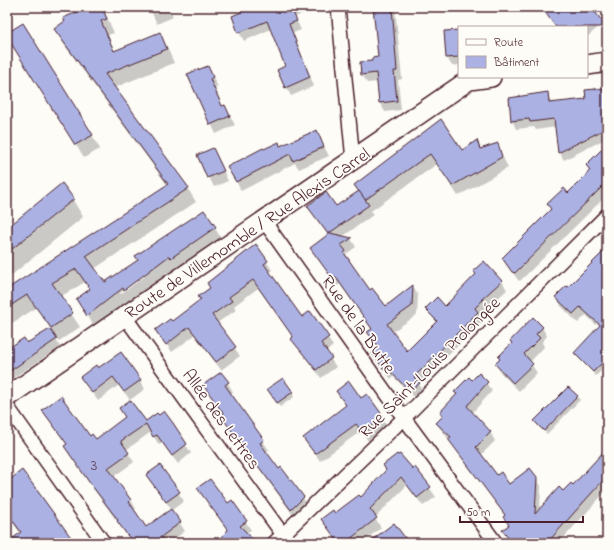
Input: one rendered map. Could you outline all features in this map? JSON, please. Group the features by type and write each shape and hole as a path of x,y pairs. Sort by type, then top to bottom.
{"street":[{"path":"338,7 353,160"},
{"path":"588,65 607,62"},
{"name":"Route de Villemomble / Rue Alexis Carrel","path":"7,397 469,80 484,78"},
{"name":"Rue Saint-Louis Prolongée","path":"282,540 607,215"},
{"name":"Rue de la Butte","path":"264,221 404,418 496,543"},
{"name":"Allée des Lettres","path":"125,316 282,540"},
{"path":"7,406 104,543"}],"building":[{"path":"89,7 102,7 107,19 101,21 114,51 160,32 167,49 105,74 189,188 86,256 105,282 138,260 135,256 204,210 216,227 171,258 169,256 124,290 123,288 87,316 76,299 90,289 76,269 52,283 73,313 51,328 27,295 7,308 7,289 168,184 54,29 65,21 63,18"},
{"path":"253,7 299,7 292,10 297,21 289,24 310,77 285,88 277,70 285,66 267,21 238,33 232,16"},
{"path":"373,7 392,7 397,71 394,71 397,101 379,103 376,73 361,75 360,62 372,61 372,58 378,57"},
{"path":"541,7 591,7 607,27 588,26 555,26"},
{"path":"23,23 93,135 75,145 7,37 7,33"},
{"path":"458,30 458,57 446,58 444,31"},
{"path":"208,66 213,77 210,79 222,106 225,105 230,116 210,125 187,74"},
{"path":"607,88 607,128 558,153 554,119 530,122 529,119 511,121 509,98 548,92 549,103 586,99 585,90"},
{"path":"441,119 462,150 477,140 480,149 498,143 502,157 452,186 430,154 365,200 354,185"},
{"path":"317,130 324,147 293,161 290,154 236,182 227,167 263,148 264,149 279,142 280,146"},
{"path":"607,144 607,182 515,273 512,272 502,258 551,209 547,204 564,188 568,193 586,175 590,170 586,165"},
{"path":"213,148 224,171 207,178 197,155"},
{"path":"62,183 74,199 7,253 7,228"},
{"path":"359,191 369,205 328,234 307,206 326,192 336,206"},
{"path":"330,233 352,238 341,245 346,251 344,253 370,290 372,288 386,306 413,285 412,306 387,324 407,351 437,321 425,309 437,297 445,306 476,274 473,271 484,261 502,281 482,299 483,300 475,308 478,312 414,377 420,383 410,392 388,369 385,371 372,353 379,347 367,332 372,329 335,276 332,278 310,248"},
{"path":"256,244 268,261 264,264 302,317 310,311 329,337 321,343 332,358 316,370 291,339 293,337 253,280 229,297 232,301 212,315 236,347 216,362 189,327 166,345 155,330 170,319 172,321 201,299 197,297 210,288 207,283"},
{"path":"607,248 607,358 593,372 574,353 600,325 580,307 573,314 555,297 566,286 568,287"},
{"path":"533,317 543,327 536,334 540,338 524,354 533,364 513,383 495,364 500,359 498,357 512,343 510,341"},
{"path":"50,329 57,339 7,373 7,349 24,338 27,343"},
{"path":"121,352 141,380 124,392 113,377 92,393 80,377 96,365 98,368"},
{"path":"221,372 229,382 225,385 264,440 260,443 279,469 281,467 304,497 291,510 223,419 226,417 203,385"},
{"path":"479,373 488,382 467,406 491,432 476,447 497,475 501,472 509,484 530,468 537,477 535,514 559,487 563,491 571,483 573,485 607,448 607,476 547,543 512,543 502,530 509,525 503,517 505,515 448,439 451,437 436,423 443,416 440,412 457,394 454,392 469,377 472,380"},
{"path":"283,378 293,392 277,403 267,389"},
{"path":"349,381 361,398 367,394 381,413 380,418 364,434 356,424 315,454 303,438 346,405 336,391"},
{"path":"568,387 578,396 544,431 534,421"},
{"path":"61,396 90,436 92,434 96,439 125,417 119,408 130,400 146,421 157,413 159,415 164,411 173,423 187,444 172,456 157,435 153,437 146,424 121,441 129,453 108,468 131,500 129,502 146,527 171,509 181,522 161,537 165,543 133,543 117,521 118,520 89,482 64,446 67,444 42,410"},
{"path":"397,454 400,454 413,469 415,467 431,487 417,498 401,477 370,509 377,518 345,543 339,543 321,519 333,510 335,513 359,495 361,497 386,470 383,465"},
{"path":"160,465 180,492 166,502 146,475"},
{"path":"22,470 75,543 7,543 21,532 7,513 7,482"},
{"path":"210,479 228,503 232,500 247,521 240,526 257,543 215,543 228,530 197,488"},
{"path":"394,523 409,543 368,543"}]}
